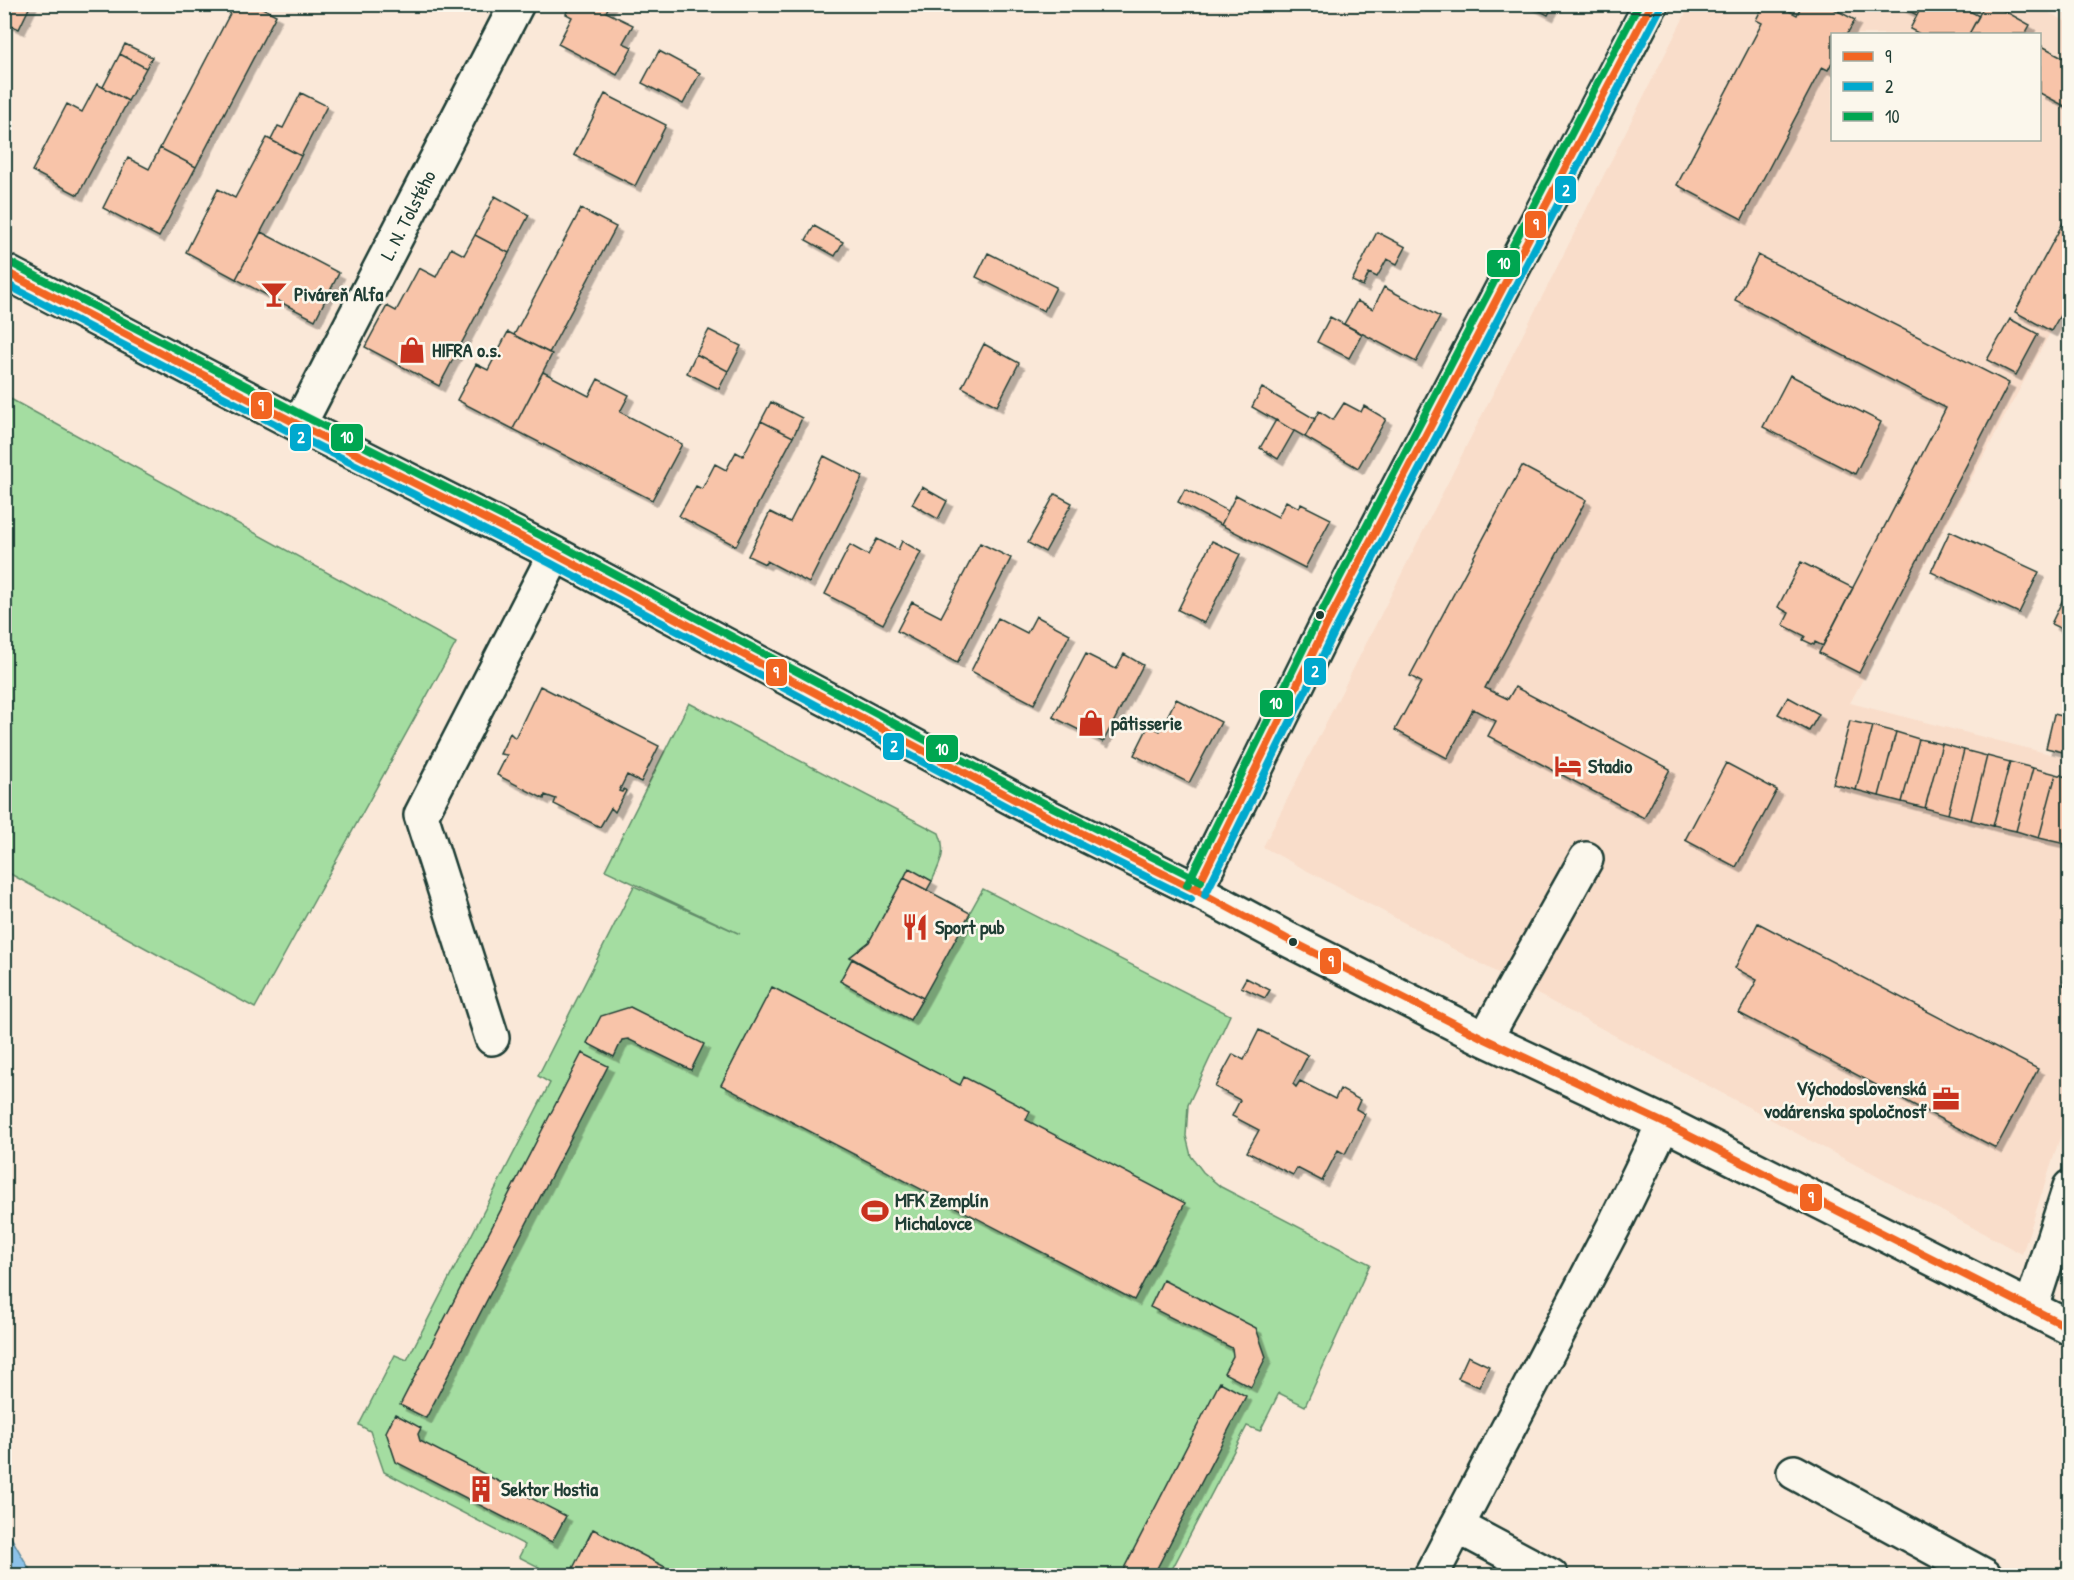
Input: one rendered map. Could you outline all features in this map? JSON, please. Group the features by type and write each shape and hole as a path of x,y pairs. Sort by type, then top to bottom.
{"street":[{"name":"L. N. Tolstého","path":"299,425 517,4"},
{"path":"1196,890 1326,626 1651,4"},
{"path":"4,271 299,425 555,554 1029,807 1196,890 1298,945 1485,1039 1664,1123 2070,1328"},
{"path":"492,1038 421,815 555,554"},
{"path":"1485,1039 1586,859"},
{"path":"1431,1575 1618,1217 1664,1123"},
{"path":"2031,1308 2070,1187"},
{"path":"1794,1472 1985,1575"},
{"path":"1456,1526 1551,1575"}],"shaded area":[{"path":"1690,5 2034,5 2069,23 2069,298 1850,703 2069,759 2069,1110 2022,1254 1263,847"}],"green space":[{"path":"5,396 456,643 255,1008 5,871"},
{"name":"MFK Zemplín Michalovce","path":"689,703 939,833 942,852 932,881 909,869 869,942 850,957 852,959 840,981 910,1019 983,889 1230,1015 1188,1105 1186,1136 1191,1156 1203,1172 1221,1187 1370,1264 1305,1406 1279,1393 1260,1431 1247,1426 1169,1575 534,1575 539,1567 519,1557 525,1545 384,1472 370,1431 359,1425 395,1355 407,1360 550,1083 538,1076 634,886 740,934 605,870"}],"water":[{"path":"5,1527 33,1575 5,1575"}],"building":[{"path":"4,4 31,4 19,29 4,22"},
{"path":"235,4 255,4 276,15 196,167 160,148"},
{"path":"570,4 610,4 606,12 633,25 623,43 632,47 617,75 558,44 572,17 566,14"},
{"path":"1527,4 1554,4 1548,15"},
{"path":"1764,4 1776,4 1797,15 1802,4 1825,4 1855,20 1848,33 1831,33 1831,64 1828,70 1822,67 1742,219 1677,185 1762,23 1756,20"},
{"path":"1896,4 1923,4 1917,15"},
{"path":"1923,4 1957,4 1979,16 1970,33 1918,33 1910,29"},
{"path":"1985,4 1992,4 2030,25 2026,33 1970,33"},
{"path":"125,44 152,57 146,68 120,54"},
{"path":"2041,46 2070,61 2070,109 2041,94"},
{"path":"659,51 700,73 683,104 642,83"},
{"path":"120,54 146,68 128,101 103,87"},
{"path":"97,84 128,101 78,195 32,171 67,104 82,112"},
{"path":"301,93 327,106 301,156 271,140 278,126 283,128"},
{"path":"605,94 666,125 635,186 574,155"},
{"path":"267,138 301,156 236,279 186,252 218,189 235,198"},
{"path":"160,148 196,167 159,237 103,208 128,158 149,169"},
{"path":"495,196 529,215 509,253 475,235"},
{"path":"581,209 616,227 549,353 514,335"},
{"path":"2070,210 2070,298 2051,331 2015,312"},
{"path":"814,226 843,242 835,256 806,240"},
{"path":"261,232 339,273 315,320 236,279"},
{"path":"1377,232 1406,247 1397,264 1387,259 1377,277 1369,273 1363,286 1352,281"},
{"path":"475,235 509,253 439,386 365,347 387,306 396,311 419,268 436,277 451,248 464,255"},
{"path":"988,253 1056,287 1044,311 976,277"},
{"path":"1758,255 2009,383 1859,673 1819,653 1946,408 1735,300"},
{"path":"1384,287 1440,317 1416,362 1344,324 1357,301 1373,309"},
{"path":"1330,317 1362,334 1349,358 1317,342"},
{"path":"2010,319 2038,334 2016,375 1987,360"},
{"path":"709,330 741,346 728,371 696,354"},
{"path":"508,332 552,354 513,429 457,400 476,364 488,370"},
{"path":"984,344 1019,363 997,406 962,387"},
{"path":"696,354 728,371 719,389 687,373"},
{"path":"543,372 589,396 598,379 629,395 620,412 682,444 652,500 513,429"},
{"path":"1790,375 1881,422 1855,474 1763,427"},
{"path":"1262,388 1315,419 1305,437 1252,407"},
{"path":"771,402 802,418 793,437 761,421"},
{"path":"1344,403 1361,412 1364,406 1386,419 1358,468 1305,437 1319,411 1333,420"},
{"path":"1276,420 1294,431 1278,459 1260,448"},
{"path":"761,421 793,437 736,546 679,516 696,486 702,489 715,464 726,470 736,452 743,456"},
{"path":"824,456 863,476 809,583 767,561 765,564 748,556 770,512 790,522"},
{"name":"Stadio","path":"1522,466 1586,500 1485,688 1508,699 1515,687 1670,769 1644,818 1488,736 1496,721 1473,709 1447,758 1395,730 1421,682 1410,676"},
{"path":"922,487 947,501 938,519 912,504"},
{"path":"1185,489 1228,511 1221,525 1178,502"},
{"path":"1055,494 1072,503 1045,552 1028,543"},
{"path":"1236,495 1278,517 1286,501 1299,508 1301,504 1331,519 1305,568 1221,525"},
{"path":"1950,531 2039,572 2019,613 1931,572"},
{"path":"877,539 898,550 902,541 921,552 883,624 825,594 850,545 868,555"},
{"path":"1212,541 1240,554 1204,623 1178,610"},
{"path":"980,543 1011,558 957,663 897,631 912,602 941,617"},
{"path":"1801,562 1853,588 1823,646 1803,640 1805,636 1783,625 1789,613 1778,607"},
{"path":"2070,589 2070,633 2051,624"},
{"path":"1036,616 1070,634 1034,704 971,671 998,618 1027,633"},
{"path":"1086,654 1116,669 1124,654 1143,665 1103,742 1053,717"},
{"path":"540,686 659,746 641,782 627,775 619,791 622,792 624,789 626,791 615,812 611,808 600,827 554,804 556,799 545,795 544,799 497,775 507,755 500,754 510,733 515,738"},
{"path":"1788,697 1819,714 1809,731 1778,714"},
{"path":"1176,699 1221,722 1189,783 1134,755 1149,725 1160,731"},
{"path":"2054,714 2070,718 2063,752 2046,748"},
{"path":"1850,721 1873,726 1856,790 1833,784"},
{"path":"2070,723 2070,754 2063,752"},
{"path":"1873,726 1896,732 1879,796 1856,790"},
{"path":"1896,732 1919,739 1902,802 1879,796"},
{"path":"1919,739 1942,744 1925,808 1902,802"},
{"path":"1942,744 1964,750 1948,814 1925,808"},
{"path":"1964,750 1987,756 1971,820 1948,814"},
{"path":"1987,756 2010,762 1993,826 1971,820"},
{"path":"2010,762 2033,768 2016,831 1993,826"},
{"path":"1726,763 1777,790 1736,867 1685,840"},
{"path":"2033,768 2056,774 2039,838 2016,831"},
{"path":"2056,774 2070,778 2070,845 2039,838"},
{"path":"909,868 932,881 927,890 904,878"},
{"path":"904,878 970,913 923,998 850,957 869,942"},
{"path":"1758,923 2038,1069 1996,1148 1739,1013 1757,980 1735,968"},
{"path":"852,959 923,998 910,1020 840,981"},
{"path":"2070,959 2070,987 2063,985"},
{"path":"1246,978 1270,990 1265,998 1241,987"},
{"path":"772,987 960,1085 964,1077 1030,1111 1026,1120 1185,1203 1134,1300 721,1085"},
{"path":"630,1007 704,1044 691,1070 628,1039 622,1040 614,1057 587,1043 601,1016"},
{"path":"1259,1030 1308,1055 1293,1084 1296,1087 1300,1081 1335,1099 1340,1089 1360,1100 1356,1109 1365,1114 1345,1154 1338,1150 1322,1181 1297,1168 1293,1175 1247,1152 1259,1130 1232,1116 1240,1100 1215,1087 1233,1054 1244,1060"},
{"path":"582,1053 608,1066 426,1418 400,1405"},
{"path":"1163,1280 1256,1328 1266,1357 1251,1387 1224,1373 1233,1356 1232,1348 1150,1307"},
{"path":"1468,1356 1489,1366 1479,1387 1458,1378"},
{"path":"1220,1382 1246,1396 1153,1576 1120,1576"},
{"name":"Sektor Hostia","path":"395,1414 421,1428 418,1434 420,1441 566,1516 552,1542 396,1462 386,1432"},
{"path":"593,1529 682,1576 569,1576"}],"transit line":[{"name":"10","path":"1187,885 1317,621 1639,4"},
{"name":"9","path":"1196,890 1326,626 1651,4"},
{"name":"2","path":"1205,895 1335,631 1660,9"},
{"name":"10","path":"9,262 304,416 560,545 1034,798 1201,881"},
{"name":"9","path":"4,271 299,425 555,554 1029,807 1196,890 1287,939 1485,1039 1664,1123 2070,1328"},
{"name":"2","path":"4,283 294,434 550,563 1024,816 1191,899"}],"place":[{"name":"Piváreň Alfa","path":"274,294"},
{"name":"HIFRA o.s.","path":"412,350"},
{"name":"pâtisserie","path":"1091,723"},
{"name":"Stadio","path":"1568,766"},
{"name":"Sport pub","path":"915,927"},
{"name":"Východoslovenská vodárenska spoločnosť","path":"1946,1099"},
{"name":"MFK Zemplín Michalovce","path":"875,1211"},
{"name":"Sektor Hostia","path":"481,1489"}]}
